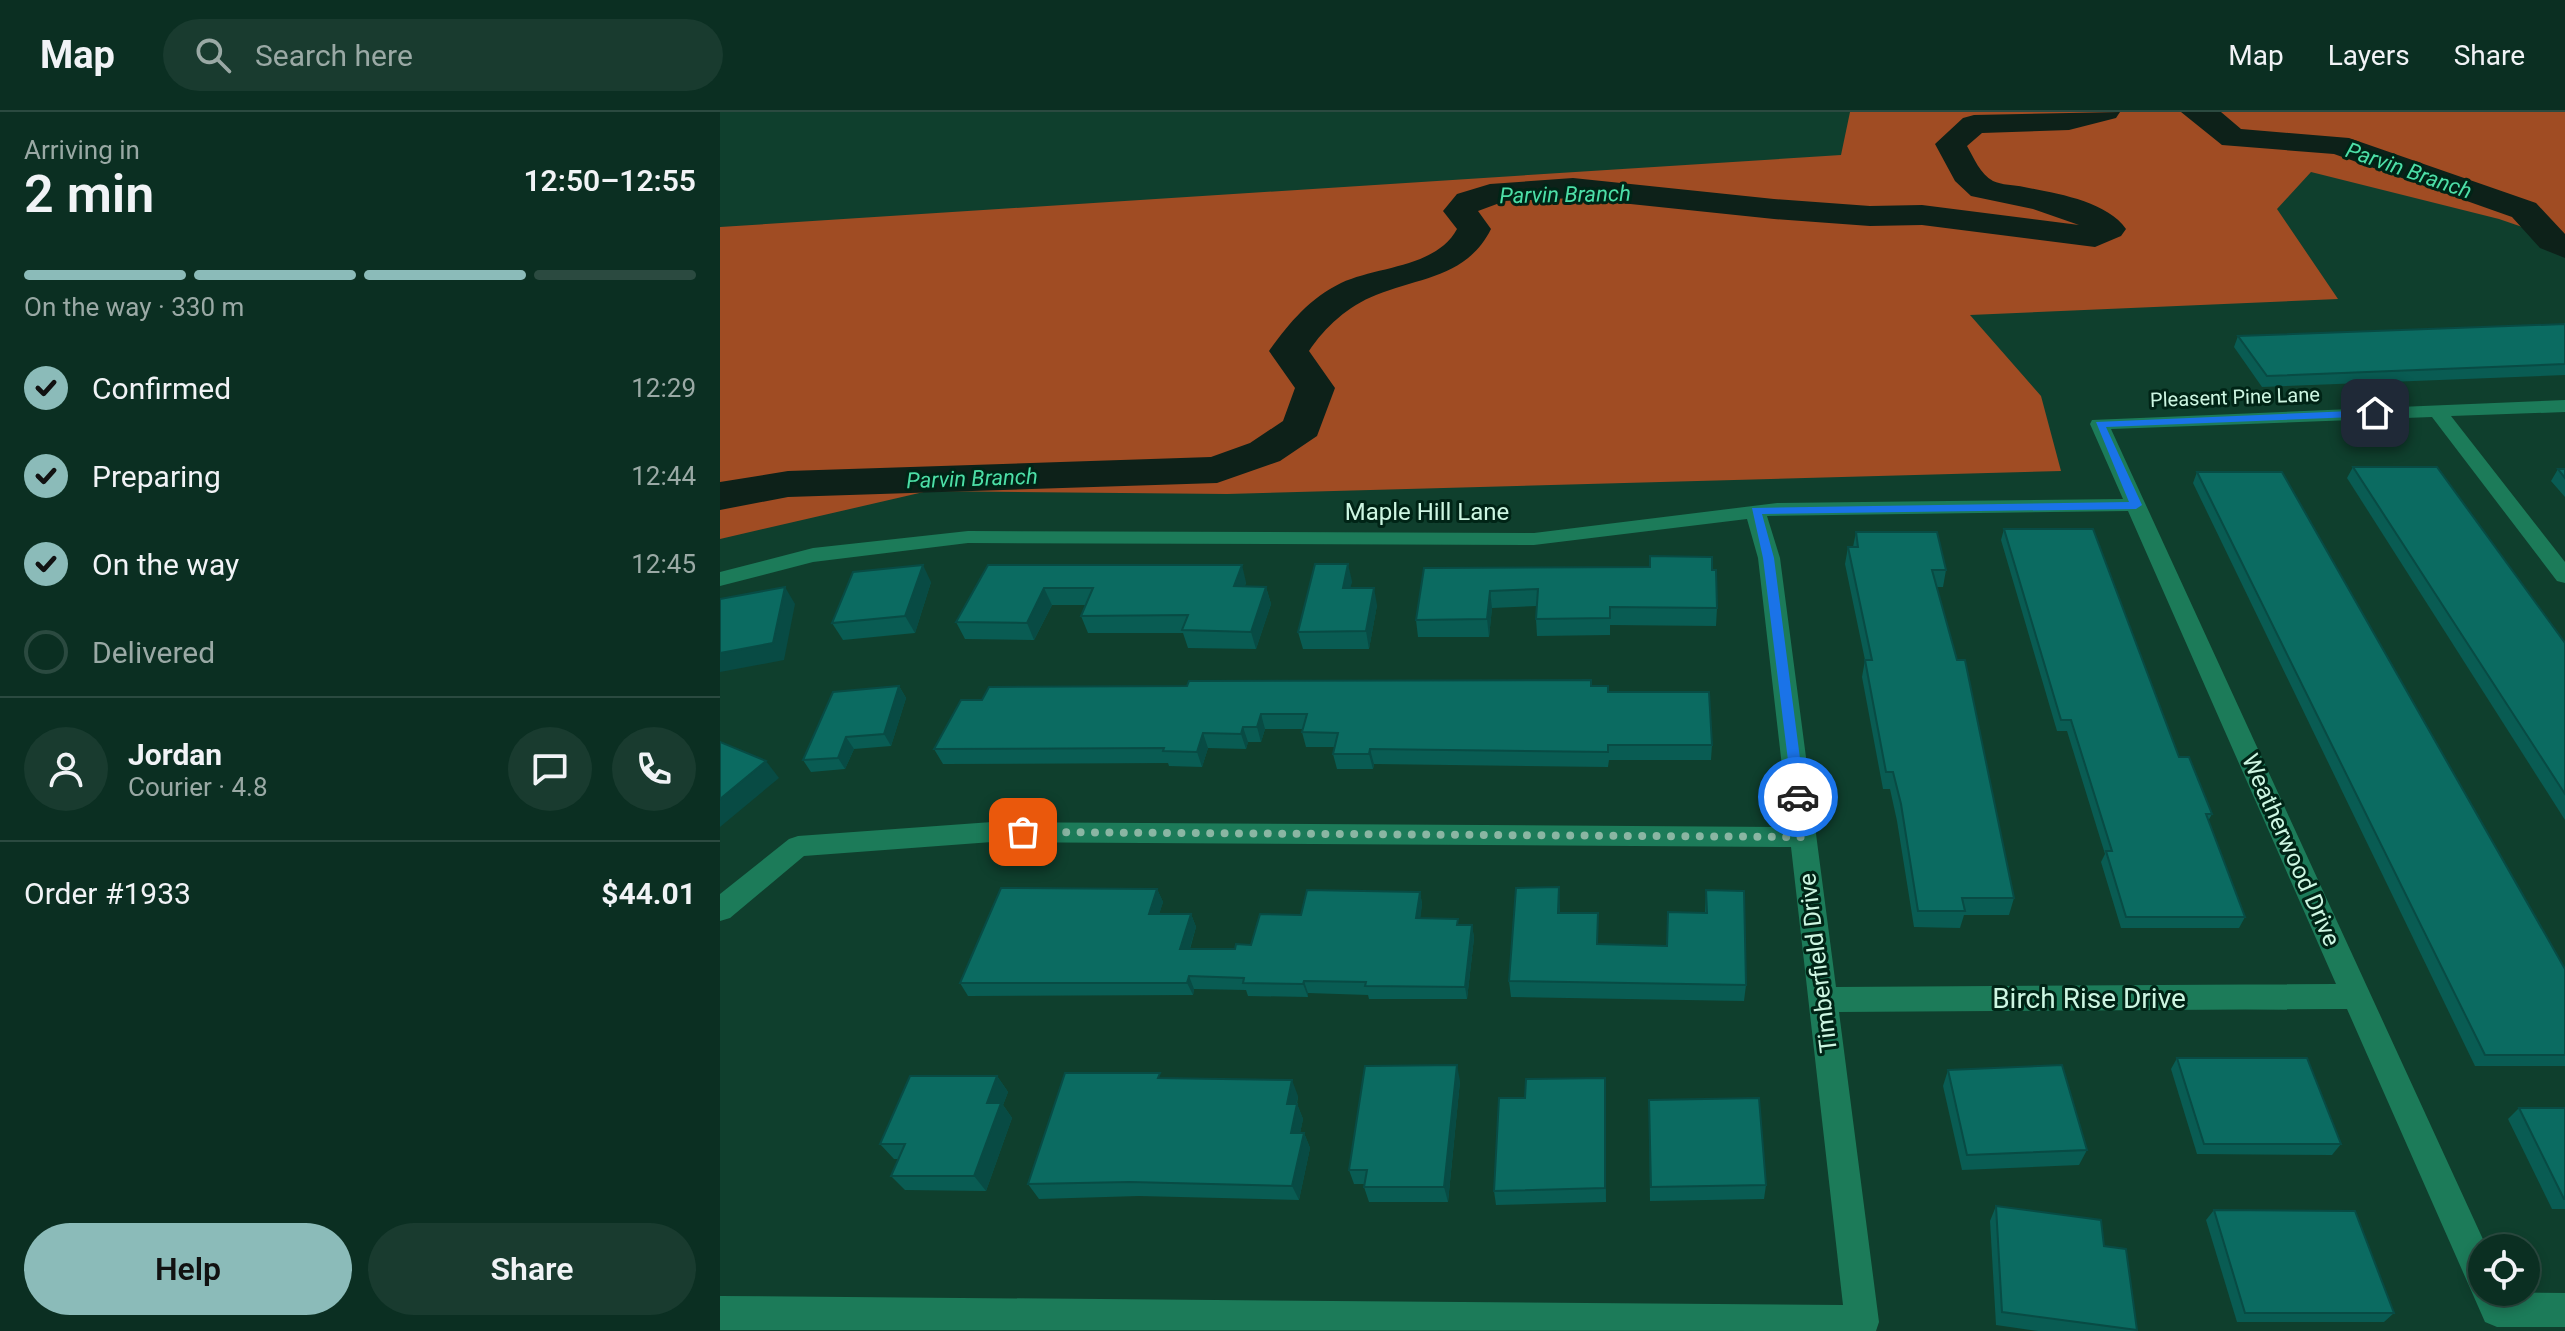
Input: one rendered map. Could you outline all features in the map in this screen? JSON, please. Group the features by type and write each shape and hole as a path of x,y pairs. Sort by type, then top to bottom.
{"street":[{"name":"Pleasent Pine Lane","path":"2099,424 2565,406"},
{"path":"2437,411 2565,576"},
{"name":"Weatherwood Drive","path":"2099,424 2468,1245"},
{"name":"Maple Hill Lane","path":"720,579 813,555 968,537 1534,539 1755,511 2136,505"},
{"name":"Timberfield Drive","path":"1102,1324 1862,1322 1769,558 1755,511"},
{"path":"720,910 798,846 992,832 1803,837"},
{"name":"Birch Rise Drive","path":"1822,1000 2356,996"},
{"path":"2533,1306 2565,1310"},
{"path":"720,1313 1102,1324"}],"shaded area":[{"path":"1850,112 2565,112 2565,247 2554,238 2499,219 2311,172 2277,209 2338,299 1970,315 2041,396 2061,471 1227,494 928,491 720,539 720,227 1841,155"}],"building":[{"path":"2565,324 2565,364 2267,376 2238,336"},
{"path":"2353,467 2437,467 2565,643 2565,794"},
{"path":"2197,472 2282,472 2565,969 2565,1055 2485,1055"},
{"path":"2004,529 2093,529 2179,757 2189,757 2212,814 2206,814 2245,917 2126,917 2106,851 2112,851 2071,720 2061,720"},
{"path":"1856,532 1937,532 1946,570 1932,570 1957,660 1965,660 2014,898 1962,898 1965,911 1918,911 1901,804 1893,772 1886,772 1865,660 1872,660 1848,547 1858,547"},
{"path":"1650,556 1712,557 1712,570 1716,570 1717,608 1610,607 1610,618 1536,619 1538,589 1490,591 1487,619 1416,620 1424,568 1650,567"},
{"path":"1315,564 1348,564 1343,588 1374,588 1366,631 1298,632"},
{"path":"923,565 905,616 832,623 853,572"},
{"path":"988,565 1242,565 1234,586 1266,587 1251,632 1182,630 1188,615 1081,616 1093,588 1044,588 1027,623 956,622"},
{"path":"785,587 773,643 720,653 720,599"},
{"path":"1591,680 1591,686 1608,686 1608,692 1709,692 1712,745 1608,745 1608,752 1370,749 1369,754 1333,754 1338,733 1302,732 1307,714 1261,714 1257,727 1243,727 1241,734 1203,733 1197,752 1163,751 1164,748 934,749 961,700 982,700 989,687 1187,686 1189,681"},
{"path":"899,686 884,734 846,737 838,758 803,760 833,692"},
{"path":"720,742 766,761 720,799"},
{"path":"1559,887 1558,913 1598,913 1597,944 1667,946 1668,912 1707,913 1706,890 1744,891 1746,985 1509,981 1516,888"},
{"path":"1001,888 1157,889 1149,914 1191,914 1180,949 1235,949 1236,944 1251,945 1260,914 1301,915 1307,890 1420,892 1416,918 1458,919 1457,925 1472,925 1465,987 1365,986 1366,982 1243,983 1244,978 1189,976 1187,983 960,983"},
{"path":"2177,1058 2307,1058 2341,1144 2204,1144"},
{"path":"1457,1065 1444,1187 1364,1187 1367,1170 1349,1170 1365,1066"},
{"path":"2062,1065 2087,1150 1967,1155 1948,1070"},
{"path":"1065,1073 1160,1073 1158,1078 1292,1080 1287,1104 1297,1104 1291,1133 1304,1133 1292,1186 1130,1182 1028,1184"},
{"path":"910,1076 997,1076 987,1103 1001,1103 974,1176 891,1176 905,1144 880,1144"},
{"path":"1605,1078 1605,1188 1494,1191 1499,1098 1525,1098 1526,1079"},
{"path":"1759,1098 1766,1185 1651,1187 1649,1100"},
{"path":"2519,1108 2565,1108 2565,1199 2564,1199"},
{"path":"1996,1206 2101,1220 2104,1246 2126,1249 2137,1330 2002,1312"},
{"path":"2214,1210 2355,1211 2394,1313 2245,1313"}],"waterway":[{"name":"Parvin Branch","path":"720,496 788,484 1217,470 1265,452 1302,427 1315,388 1289,351 1312,322 1351,292 1427,268 1456,253 1474,229 1460,211 1469,201 1502,191 1573,188 1774,209 1870,216 1922,215 2095,237 2109,229 2093,218 2041,200 1983,189 1966,174 1951,144 1974,124 2069,121 2105,112"},
{"name":"Parvin Branch","path":"2196,112 2206,115 2233,138 2338,145 2524,210 2552,241 2565,247"}],"way so far":[{"path":"1023,832 1803,837 1798,797"}],"route":[{"path":"1798,797 1769,558 1755,511 1820,507 2136,505 2099,424 2375,413"}]}
